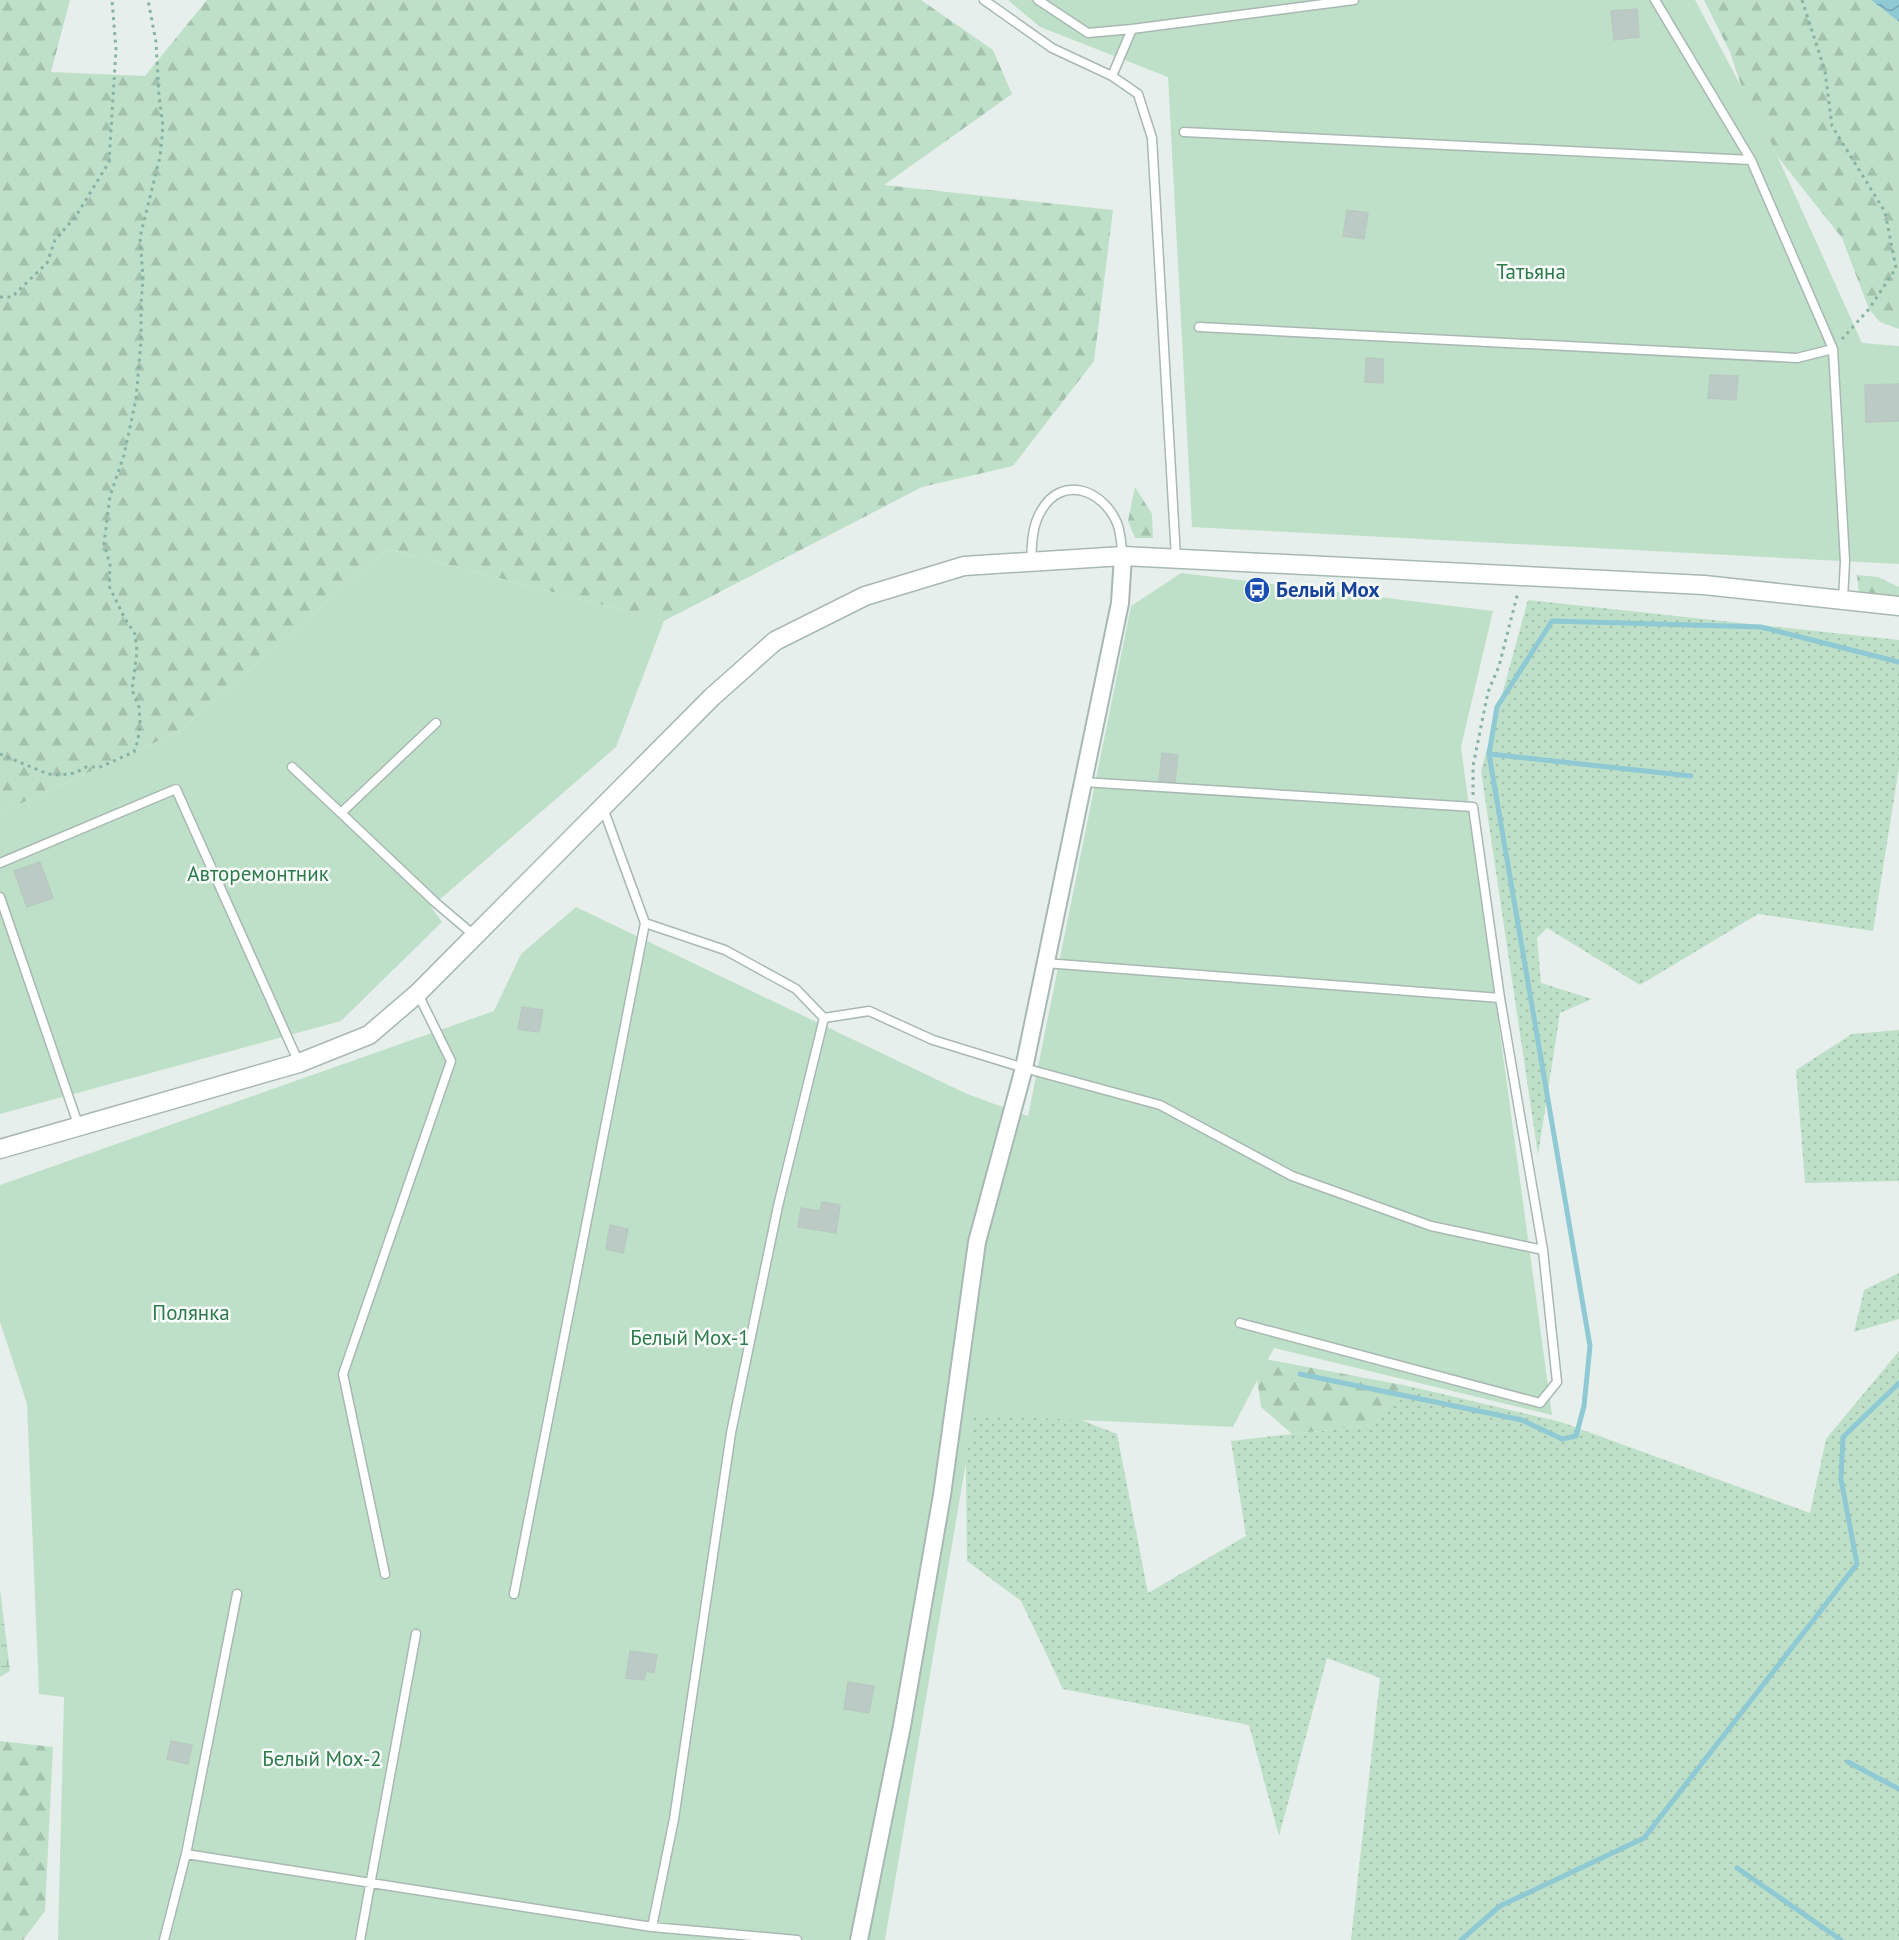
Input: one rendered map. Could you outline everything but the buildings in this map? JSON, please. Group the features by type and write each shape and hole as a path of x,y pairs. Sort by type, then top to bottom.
{"street":[{"path":"859,1940 902,1726 942,1495 976,1242 1024,1068 1120,603 1123,556"},
{"path":"0,1149 299,1063 369,1035 418,993 712,697 775,641 865,596 964,566 1123,556 1704,585 1899,606"}],"lane":[{"path":"984,0 1052,48 1112,76 1138,94 1152,138 1176,559"},
{"path":"1038,0 1088,33 1354,0"},
{"path":"1655,0 1751,160 1833,350 1845,561 1843,600"},
{"path":"1112,76 1132,29"},
{"path":"1184,132 1751,160"},
{"path":"1200,327 1797,358 1833,350"},
{"path":"1031,561 1034,529 1042,509 1056,494 1073,488 1088,492 1105,506 1117,524 1123,556"},
{"path":"341,813 436,723"},
{"path":"292,767 436,903 475,936"},
{"path":"1083,782 1473,807 1500,998 1543,1250 1557,1382 1540,1403 1240,1323"},
{"path":"0,863 176,789 299,1063"},
{"path":"514,1594 645,923 603,808"},
{"path":"0,897 79,1127"},
{"path":"645,923 725,950 796,989 824,1018"},
{"path":"1046,963 1500,998"},
{"path":"385,1574 343,1374 451,1061 418,993"},
{"path":"824,1018 869,1011 933,1040 1024,1068 1160,1105 1292,1176 1431,1226 1543,1250"},
{"path":"652,1927 674,1819 731,1433 778,1206 824,1018"},
{"path":"164,1940 186,1854 237,1594"},
{"path":"360,1940 416,1634"},
{"path":"186,1854 652,1927 797,1940"}],"path":[{"path":"0,297 12,297 47,264 55,240 76,216 109,162 116,49 112,0"},
{"path":"0,754 48,774 60,775 75,773 86,767 100,767 117,760 134,752 138,740 139,707 132,690 137,652 135,634 109,586 110,565 104,544 110,496 124,455 136,399 143,278 140,237 160,157 163,126 156,42 148,0"},
{"path":"1802,0 1825,71 1832,126 1885,212 1896,268 1869,309 1833,350"},
{"path":"1473,807 1473,766 1488,692 1499,666 1523,576"}],"green space":[{"path":"0,0 70,0 51,72 145,76 207,0 921,0 993,50 1012,94 884,185 1113,210 1094,361 1013,466 922,487 664,621 387,549 178,732 0,813"},
{"name":"Татьяна","path":"1008,0 1695,0 1771,142 1862,343 1899,346 1899,564 1192,527 1168,77 1040,27"},
{"path":"1704,0 1871,0 1899,22 1899,329 1880,322 1869,309 1842,238 1755,128 1730,52"},
{"path":"1135,487 1152,514 1153,538 1135,538 1128,521"},
{"name":"Авторемонтник","path":"387,549 664,621 616,747 431,907 442,922 341,1021 0,1114 0,813 178,732"},
{"name":"Белый Мох-1","path":"1181,573 1493,611 1461,747 1552,1415 1274,1348 1233,1427 974,1415 885,1940 58,1940 64,1697 39,1694 27,1404 0,1322 0,1185 494,1011 521,954 576,907 967,1094 1028,1116 1131,606"},
{"path":"1857,575 1878,577 1899,587 1899,598 1859,594"},
{"path":"1528,600 1899,640 1899,767 1873,931 1758,914 1640,985 1547,928 1537,938 1541,983 1592,999 1560,1013 1538,1155 1481,771"},
{"path":"1899,1030 1899,1181 1805,1183 1796,1070 1852,1034"},
{"path":"1899,1273 1899,1319 1854,1332 1864,1290"},
{"path":"1899,1351 1899,1940 1351,1940 1380,1678 1327,1658 1279,1836 1249,1725 1063,1689 1021,1601 967,1561 965,1399 1007,1391 1117,1434 1148,1593 1246,1536 1231,1441 1372,1425 1408,1386 1561,1422 1810,1513 1826,1439"},
{"path":"1254,1357 1408,1386 1372,1425 1292,1434 1261,1407"},
{"path":"0,1589 10,1671 0,1677"},
{"path":"0,1741 53,1747 45,1911 23,1940 0,1940"}],"water":[{"path":"1871,0 1899,0 1899,22"}],"waterway":[{"path":"1300,1374 1522,1420 1562,1439 1576,1436 1584,1406 1590,1346 1489,754 1497,707 1552,621 1761,627 1899,662"},
{"path":"1489,754 1691,776"},
{"path":"1461,1940 1500,1906 1644,1838 1857,1564 1841,1479 1843,1437 1899,1383"},
{"path":"1848,1762 1899,1789"},
{"path":"1737,1868 1841,1940"}],"place":[{"name":"Белый Мох","path":"1257,590"}],"park label":[{"name":"Полянка","path":"191,1313"},
{"name":"Белый Мох-2","path":"322,1759"}]}
